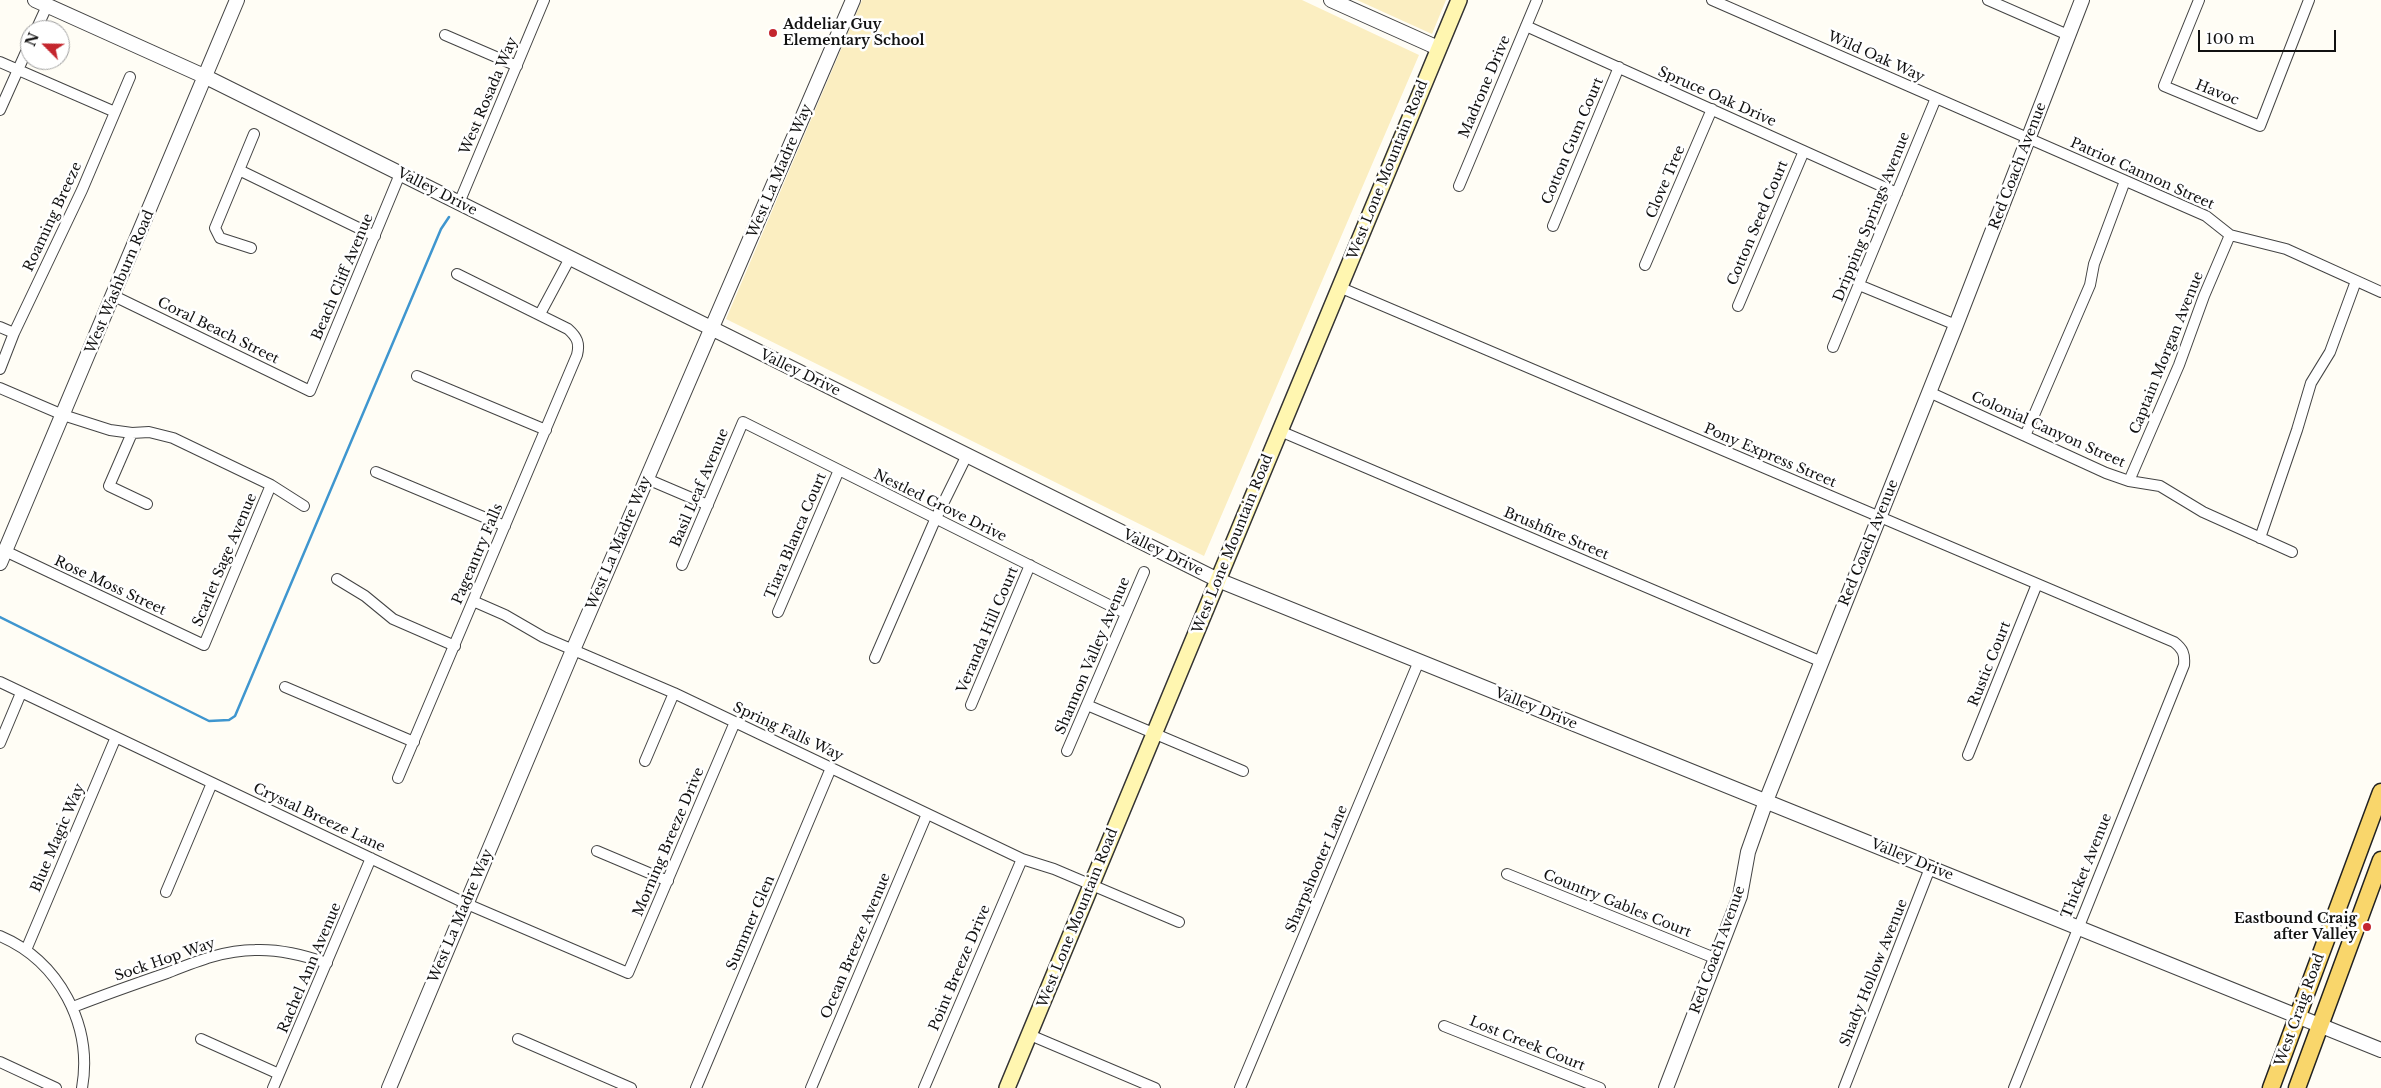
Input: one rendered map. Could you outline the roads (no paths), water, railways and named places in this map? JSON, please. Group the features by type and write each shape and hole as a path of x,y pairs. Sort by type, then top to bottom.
{"main road":[{"name":"West Lone Mountain Road","path":"1008,1088 1459,0"},
{"name":"West Craig Road","path":"2271,1088 2381,792"},
{"name":"West Craig Road","path":"2297,1088 2381,860"}],"street":[{"name":"West Washburn Road","path":"3,557 237,0"},
{"name":"West Rosada Way","path":"459,203 544,0"},
{"name":"West La Madre Way","path":"389,1088 573,650 853,0"},
{"path":"1331,0 1348,4 1438,48"},
{"name":"Madrone Drive","path":"1459,186 1537,0"},
{"name":"Wild Oak Way","path":"1712,0 2029,138"},
{"path":"1988,0 2068,35"},
{"name":"Red Coach Avenue","path":"1666,1088 1740,896 1748,852 1766,801 1956,325 2082,0"},
{"name":"Havoc","path":"2198,0 2164,86 2260,126 2309,0"},
{"path":"38,20 41,3"},
{"name":"Valley Drive","path":"41,3 206,77 1218,580 2381,1050"},
{"name":"Spruce Oak Drive","path":"1526,26 1897,193"},
{"path":"445,35 517,66"},
{"path":"0,62 115,112"},
{"path":"0,110 20,65"},
{"name":"Cotton Gum Court","path":"1553,226 1619,67"},
{"name":"Roaming Breeze","path":"0,369 14,334 82,190 130,77"},
{"name":"Dripping Springs Avenue","path":"1833,347 1936,98"},
{"name":"Clove Tree","path":"1645,265 1712,109"},
{"path":"251,248 220,238 215,228 254,134"},
{"name":"Patriot Cannon Street","path":"2029,138 2206,216 2230,235 2286,249 2381,292"},
{"name":"Cotton Seed Court","path":"1738,306 1804,151"},
{"path":"239,170 375,236"},
{"name":"Beach Cliff Avenue","path":"310,391 400,174"},
{"path":"2025,436 2090,286 2094,264 2125,181"},
{"name":"Captain Morgan Avenue","path":"2129,481 2230,235"},
{"path":"457,274 540,314 570,258"},
{"path":"2260,538 2311,383 2330,352 2356,281"},
{"path":"1859,285 1956,325"},
{"name":"Pony Express Street","path":"1339,287 2174,642 2185,655"},
{"name":"Coral Beach Street","path":"114,296 310,391"},
{"name":"Pageantry Falls","path":"398,778 578,355 577,340 568,329 540,314"},
{"path":"0,327 14,334"},
{"path":"417,376 546,430"},
{"path":"0,388 63,415 110,430 132,433 149,432 173,438 271,485 304,506"},
{"name":"Colonial Canyon Street","path":"1929,392 2106,473 2129,481 2160,486 2203,512 2292,552"},
{"name":"Nestled Grove Drive","path":"743,422 935,520 1125,613"},
{"name":"Basil Leaf Avenue","path":"682,565 743,422"},
{"name":"Brushfire Street","path":"1280,431 1822,662"},
{"path":"132,433 109,486 147,504"},
{"path":"875,658 935,520 967,455"},
{"name":"Tiara Blanca Court","path":"778,612 839,470"},
{"path":"376,472 505,526"},
{"path":"647,479 708,505"},
{"name":"Scarlet Sage Avenue","path":"204,644 271,485"},
{"name":"Rose Moss Street","path":"3,557 204,644"},
{"name":"Veranda Hill Court","path":"971,704 1030,566"},
{"name":"Shannon Valley Avenue","path":"1067,751 1144,572"},
{"path":"337,579 365,596 394,619 455,646"},
{"name":"Rustic Court","path":"1968,755 2036,584"},
{"name":"Spring Falls Way","path":"473,601 573,650 674,693 1022,859 1054,869 1179,922"},
{"name":"Thicket Avenue","path":"2014,1088 2077,927 2184,666 2185,655"},
{"name":"Sharpshooter Lane","path":"1240,1088 1420,661"},
{"name":"Crystal Breeze Lane","path":"0,682 467,904 628,973"},
{"path":"285,687 414,742"},
{"path":"0,743 22,693"},
{"path":"645,761 674,693"},
{"path":"1087,705 1243,771"},
{"name":"Morning Breeze Drive","path":"628,973 735,722"},
{"name":"Blue Magic Way","path":"26,950 116,737"},
{"name":"Summer Glen","path":"696,1088 831,768"},
{"path":"166,892 212,783"},
{"name":"Ocean Breeze Avenue","path":"811,1088 927,814"},
{"path":"597,851 668,881"},
{"name":"Rachel Ann Avenue","path":"274,1088 371,858"},
{"name":"Point Breeze Drive","path":"924,1088 1022,859"},
{"name":"Shady Hollow Avenue","path":"1844,1088 1930,868"},
{"name":"Country Gables Court","path":"1507,874 1717,958"},
{"path":"0,936 26,950 53,975 73,1007 81,1029 85,1052 82,1088"},
{"name":"Sock Hop Way","path":"73,1007 206,959 232,952 279,950 326,963"},
{"name":"Lost Creek Court","path":"1444,1026 1600,1088"},
{"path":"1030,1035 1155,1088"},
{"path":"201,1038 279,1074"},
{"path":"518,1039 631,1088"},
{"path":"0,1062 56,1088"}],"waterway":[{"path":"0,617 209,721 229,720 235,716 441,229 449,217"}],"place":[{"name":"Addeliar Guy Elementary School","path":"773,33"},
{"name":"Eastbound Craig after Valley","path":"2367,927"}]}
